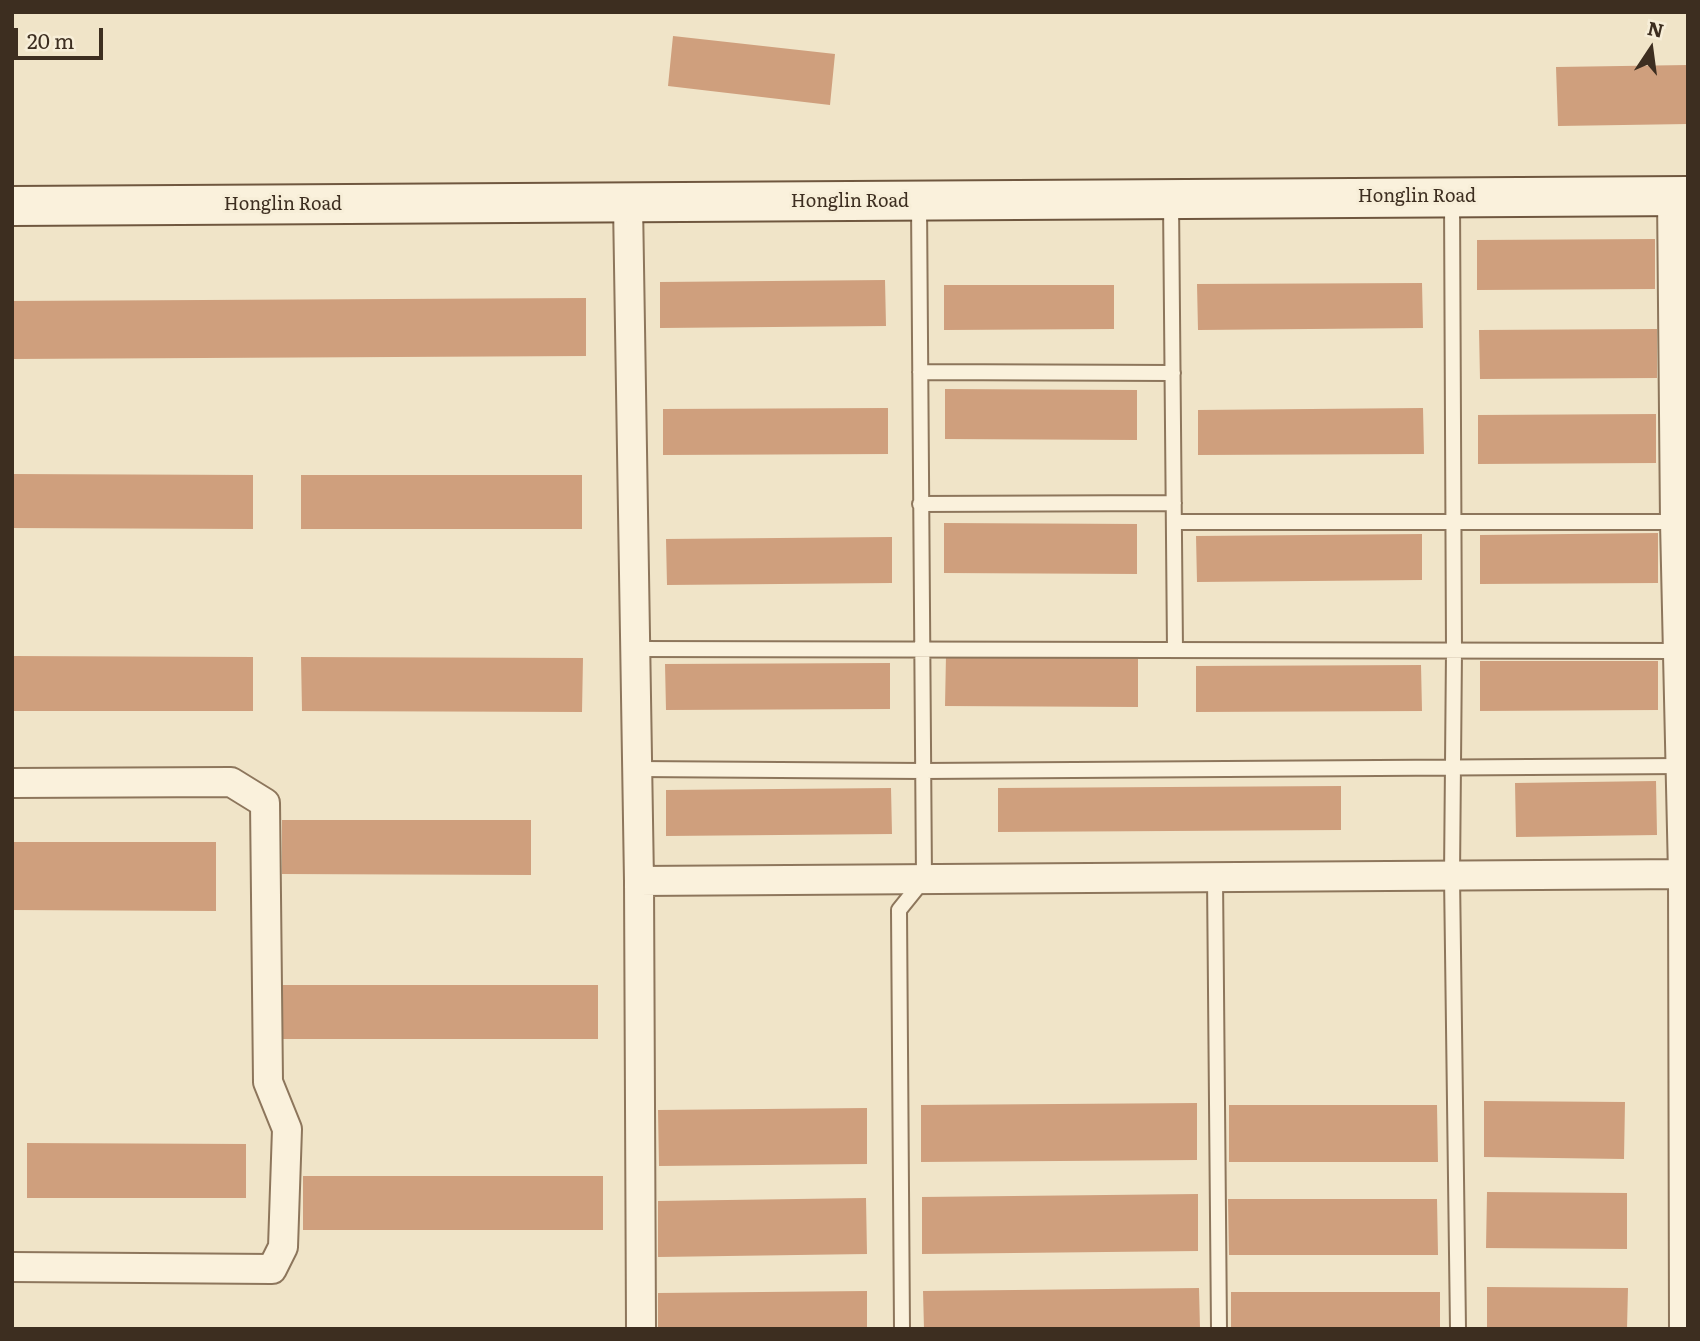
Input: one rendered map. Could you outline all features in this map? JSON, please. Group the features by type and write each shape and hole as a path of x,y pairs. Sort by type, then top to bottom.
{"street":[{"name":"Honglin Road","path":"12,206 1680,196"},
{"path":"1680,196 1675,522 1685,874 1684,1329"},
{"path":"628,204 639,881 641,1329"},
{"path":"12,783 232,782 265,803 268,1082 287,1129 283,1248 272,1269 12,1267"},
{"path":"639,881 1685,874"}],"lane":[{"path":"1452,197 1452,876 1458,1329"},
{"path":"1171,199 1175,650"},
{"path":"902,1329 899,910 924,879 919,201"},
{"path":"920,372 1173,373"},
{"path":"920,504 1174,503"},
{"path":"1174,522 1675,522"},
{"path":"635,649 1679,651"},
{"path":"637,769 923,771 1681,766"},
{"path":"1215,877 1219,1329"}],"building":[{"path":"673,36 835,54 830,105 668,86"},
{"path":"1688,65 1688,124 1558,126 1556,67"},
{"path":"1655,239 1655,289 1477,290 1477,240"},
{"path":"885,280 886,326 660,328 660,282"},
{"path":"1422,283 1423,328 1198,330 1197,284"},
{"path":"944,285 1114,285 1114,329 944,330"},
{"path":"586,298 586,356 12,359 12,301"},
{"path":"1657,329 1657,378 1480,379 1479,330"},
{"path":"945,389 1137,390 1137,440 945,439"},
{"path":"888,408 888,454 663,455 663,409"},
{"path":"1423,408 1424,454 1198,455 1198,410"},
{"path":"1656,414 1656,463 1478,464 1478,415"},
{"path":"12,474 253,475 253,529 12,528"},
{"path":"301,475 582,475 582,529 301,529"},
{"path":"944,523 1137,524 1137,574 944,573"},
{"path":"1658,533 1658,583 1480,584 1480,535"},
{"path":"1422,534 1422,580 1197,582 1196,536"},
{"path":"892,537 892,583 667,585 666,539"},
{"path":"946,655 1138,656 1138,707 945,706"},
{"path":"12,656 253,657 253,711 12,711"},
{"path":"301,657 583,658 582,712 302,711"},
{"path":"1480,661 1658,661 1658,710 1480,711"},
{"path":"890,663 890,709 666,710 665,664"},
{"path":"1421,665 1422,711 1196,712 1196,666"},
{"path":"1656,781 1657,835 1516,837 1515,783"},
{"path":"1341,786 1341,830 998,832 998,788"},
{"path":"891,788 892,834 666,836 666,790"},
{"path":"282,820 531,820 531,875 282,874"},
{"path":"12,842 216,842 216,911 12,910"},
{"path":"279,985 598,985 598,1039 279,1039"},
{"path":"1484,1101 1625,1102 1624,1159 1484,1157"},
{"path":"1197,1103 1197,1160 921,1162 921,1105"},
{"path":"1229,1105 1437,1105 1438,1162 1229,1162"},
{"path":"867,1108 867,1164 659,1166 658,1110"},
{"path":"27,1143 246,1144 246,1198 27,1198"},
{"path":"303,1176 603,1176 603,1230 303,1230"},
{"path":"1487,1192 1627,1193 1627,1249 1486,1248"},
{"path":"1198,1194 1198,1251 922,1254 922,1197"},
{"path":"866,1198 867,1254 658,1257 658,1201"},
{"path":"1228,1199 1437,1199 1438,1255 1229,1255"},
{"path":"1487,1287 1628,1288 1627,1329 1487,1329"},
{"path":"1199,1288 1200,1329 924,1329 923,1291"},
{"path":"867,1291 867,1329 658,1329 658,1293"},
{"path":"1231,1292 1440,1292 1440,1329 1231,1329"}]}
